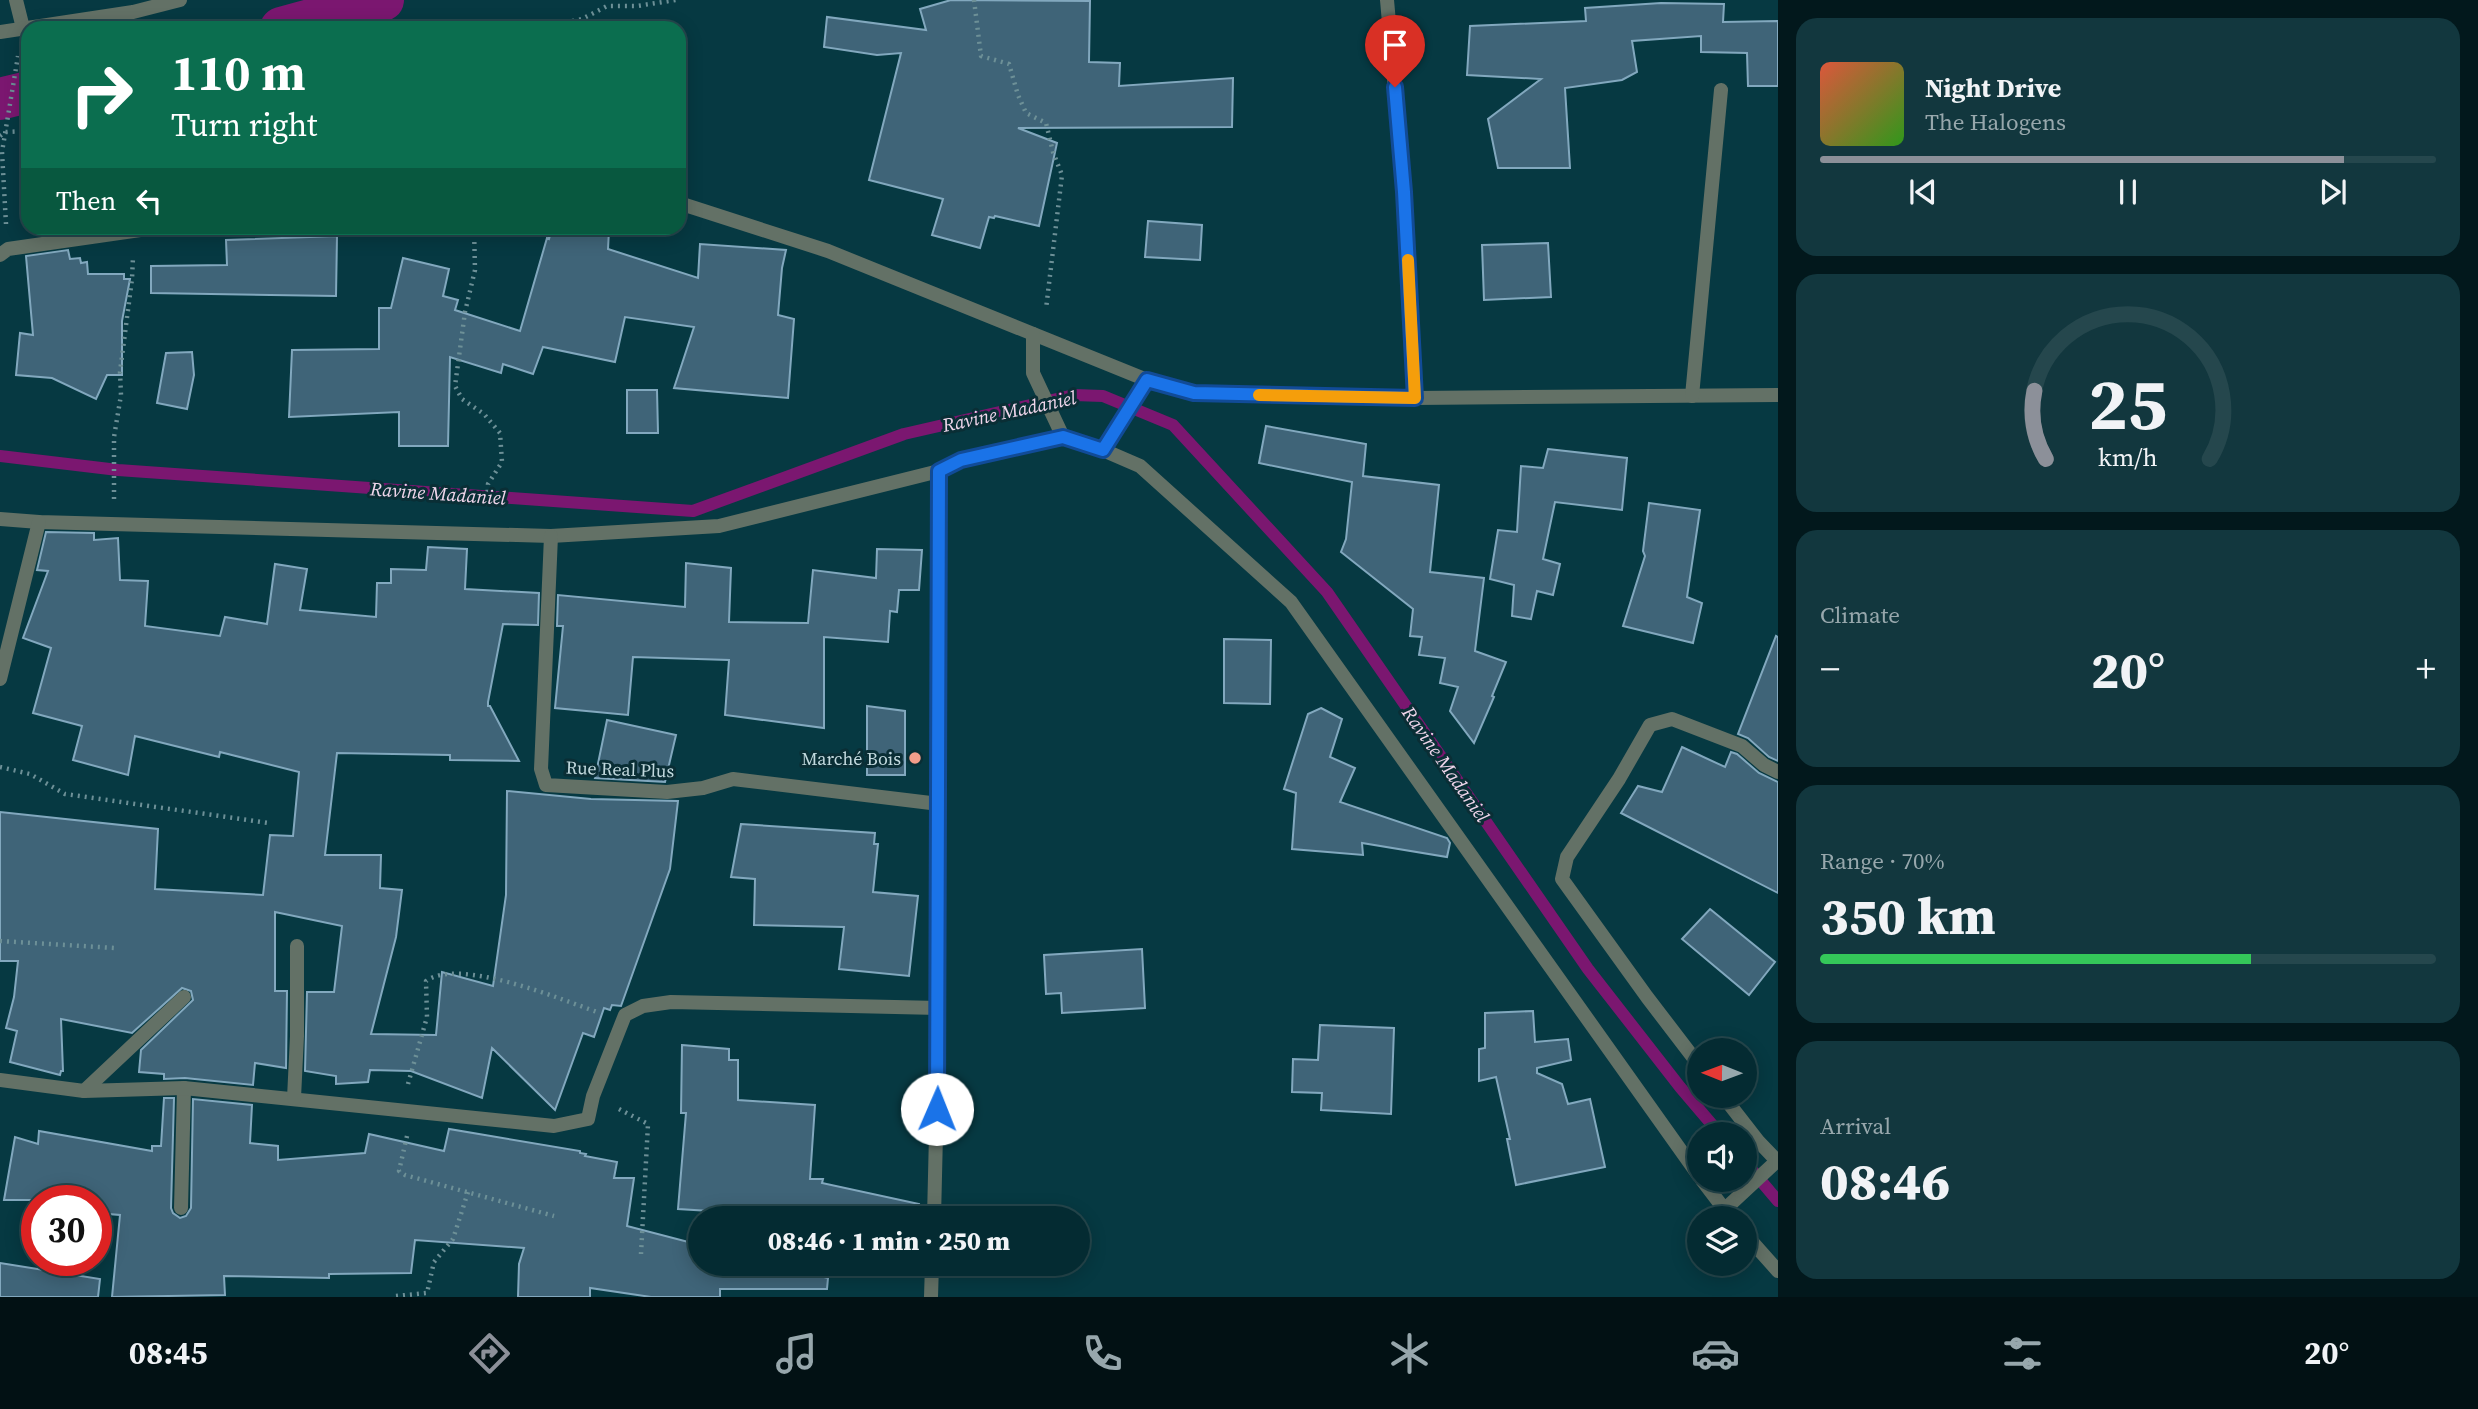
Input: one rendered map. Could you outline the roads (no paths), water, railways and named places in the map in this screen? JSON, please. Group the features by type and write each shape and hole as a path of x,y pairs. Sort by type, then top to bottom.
{"street":[{"path":"16,0 21,21"},
{"path":"71,21 133,12 180,0"},
{"path":"1387,0 1404,192 1415,398"},
{"path":"0,32 21,28"},
{"path":"1692,396 1721,90"},
{"path":"686,205 828,251 1147,380 1194,393 1415,398 1778,395"},
{"path":"4,252 108,235"},
{"path":"1037,336 1033,373 1063,437"},
{"path":"1103,450 1147,380"},
{"path":"0,519 551,536 719,526 939,471 961,460 1063,437 1103,450 1140,466 1291,602 1687,1160"},
{"path":"934,1206 939,1008 939,471"},
{"path":"0,678 39,522"},
{"name":"Rue Real Plus","path":"551,536 541,769 546,785 667,792 703,788 733,779 939,804"},
{"path":"1687,1050 1562,879 1567,858 1619,779 1650,725 1672,719 1742,746 1764,765 1778,772"},
{"path":"294,1098 297,1036 296,946"},
{"path":"84,1091 184,997"},
{"path":"0,1080 84,1091 184,1088 554,1126 588,1119 593,1096 622,1021 625,1015 643,1006 671,1002 939,1008"},
{"path":"181,1208 184,1088"},
{"path":"1732,1108 1778,1161 1735,1206"},
{"path":"1757,1247 1778,1271"},
{"path":"931,1297 932,1276"}],"waterway":[{"name":"Ravine Madaniel","path":"306,21 383,0"},
{"name":"Ravine Madaniel","path":"0,99 21,94"},
{"name":"Ravine Madaniel","path":"0,456 118,470 693,511 904,434 1074,395 1103,396 1173,425 1327,592 1588,969 1710,1122"},
{"name":"Ravine Madaniel","path":"1757,1176 1778,1201"}],"place":[{"name":"Marché Bois","path":"915,758"}]}
